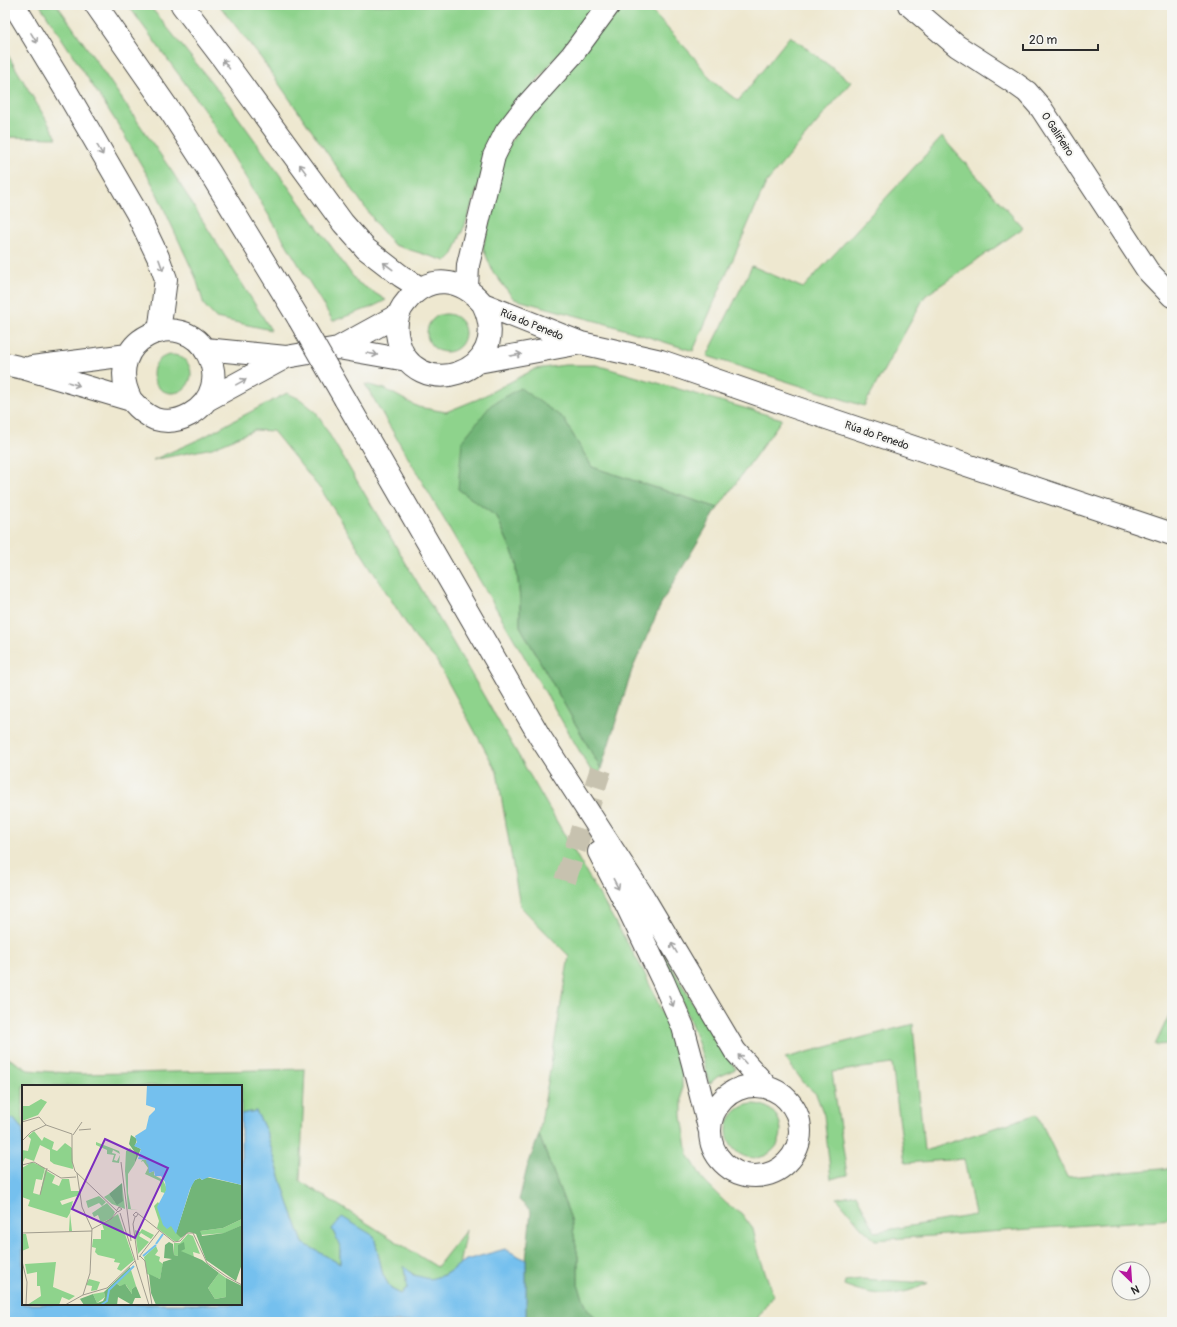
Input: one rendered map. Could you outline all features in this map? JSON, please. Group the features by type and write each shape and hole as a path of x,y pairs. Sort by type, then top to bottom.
{"main road":[{"path":"14,5 65,89 136,213 158,257 166,279 159,332"},
{"path":"96,5 209,170 298,319 540,737 644,898 735,1051 768,1088"},
{"path":"182,5 343,223 366,249 401,276 420,288"},
{"path":"467,288 468,265 494,156 506,132 526,106 572,55 609,5"},
{"name":"O Galiñeiro","path":"909,5 957,46 1013,82 1032,98 1041,108 1148,271 1172,296"},
{"path":"439,282 467,288 476,295 483,304 490,321 489,340 485,352 478,362 465,371 450,376 434,376 419,370 407,360 399,346 396,331 398,315 407,300 420,288 439,282"},
{"name":"Rúa do Penedo","path":"483,304 581,343 661,361 1172,534"},
{"path":"205,349 286,357 338,348 398,315"},
{"path":"207,400 212,388 214,374 211,361 205,349 196,340 185,333 172,330 149,335 141,340 128,355 124,366 123,378 126,390 131,400 141,411 154,418 169,421 190,415 207,400 286,357"},
{"name":"Rúa do Penedo","path":"478,362 581,343"},
{"path":"338,348 407,360"},
{"path":"14,366 128,355"},
{"path":"14,366 131,400"},
{"path":"540,737 627,906 683,1027 694,1064 709,1128"},
{"path":"755,1086 768,1088 781,1094 791,1104 797,1116 800,1130 797,1148 785,1164 777,1170 767,1174 757,1176 736,1172 728,1168 721,1161 714,1150 709,1137 712,1114 719,1102 729,1093 741,1087 755,1086"}],"green space":[{"path":"40,5 57,5 65,16 173,173 271,330 216,318 204,305 196,278 153,185 117,123"},
{"path":"128,5 149,5 225,99 357,282 386,300 372,307 333,321 206,112"},
{"path":"219,5 599,5 498,128 466,222 453,254 446,261 394,245 378,226 261,58"},
{"path":"619,5 646,5 693,56 712,81 738,101 790,36 851,82 766,183 693,351 607,324 514,299 493,272 483,248 503,159 513,138"},
{"path":"5,50 57,138 5,137"},
{"path":"942,137 1023,228 925,296 864,406 707,356 752,266 803,288"},
{"path":"442,314 450,314 460,319 464,326 464,340 460,347 450,352 442,352 432,347 430,344 427,337 427,329 432,319 435,317"},
{"path":"168,355 176,355 186,360 190,367 190,381 186,388 176,393 168,393 158,388 156,385 153,378 153,370 158,360 161,358"},
{"path":"565,365 596,365 782,419 718,508 592,467 563,418 458,489 497,517 516,561 520,600 520,626 601,769 597,781 365,384 385,389 418,407 446,412 478,399 535,369"},
{"path":"520,388 563,418 592,467 718,508 663,600 632,670 601,769 520,626 520,600 516,561 497,517 458,489 462,441 491,405"},
{"path":"287,393 300,399 316,412 441,622 643,970 670,1030 682,1068 682,1116 688,1154 704,1181 727,1204 741,1213 753,1229 759,1254 773,1295 755,1322 601,1322 588,1311 578,1285 578,1257 571,1219 539,1135 569,956 520,906 497,772 436,660 416,639 322,491 273,431 254,430 212,448 153,460 202,438"},
{"path":"652,934 710,1032 736,1069 717,1077 709,1084 705,1064 692,1026"},
{"path":"1172,1009 1172,1044 1155,1045"},
{"path":"913,1024 924,1151 1037,1114 1067,1177 1172,1168 1172,1219 875,1240 861,1227 837,1198 856,1194 875,1232 975,1215 964,1159 905,1163 892,1064 832,1072 847,1175 831,1179 824,1115 816,1094 804,1083 785,1058"},
{"path":"5,1056 28,1070 82,1074 305,1069 300,1181 437,1267 466,1230 459,1265 432,1279 418,1277 404,1267 407,1289 401,1294 391,1289 383,1275 374,1236 332,1229 340,1246 340,1264 303,1243 288,1202 266,1131 256,1111 242,1114 242,1085 22,1085 22,1129 13,1118 5,1120"},
{"path":"754,1104 764,1106 773,1112 779,1121 781,1131 779,1141 773,1150 764,1156 754,1158 744,1156 735,1150 729,1141 727,1131 729,1121 735,1112 744,1106"},
{"path":"539,1135 571,1219 578,1257 578,1285 588,1310 601,1322 526,1322 526,1260 531,1211 519,1200 527,1168"},
{"path":"861,1279 928,1283 906,1291 886,1294 866,1292 844,1285 845,1281"}],"water":[{"path":"256,1111 266,1131 288,1202 303,1243 340,1264 340,1246 332,1229 342,1217 374,1236 383,1275 391,1289 401,1294 407,1289 404,1266 413,1275 430,1279 444,1275 466,1260 505,1249 526,1260 526,1322 5,1322 5,1120 13,1118 22,1129 22,1305 242,1305 242,1114"}],"tunnel":[{"path":"565,881 601,769"}]}
